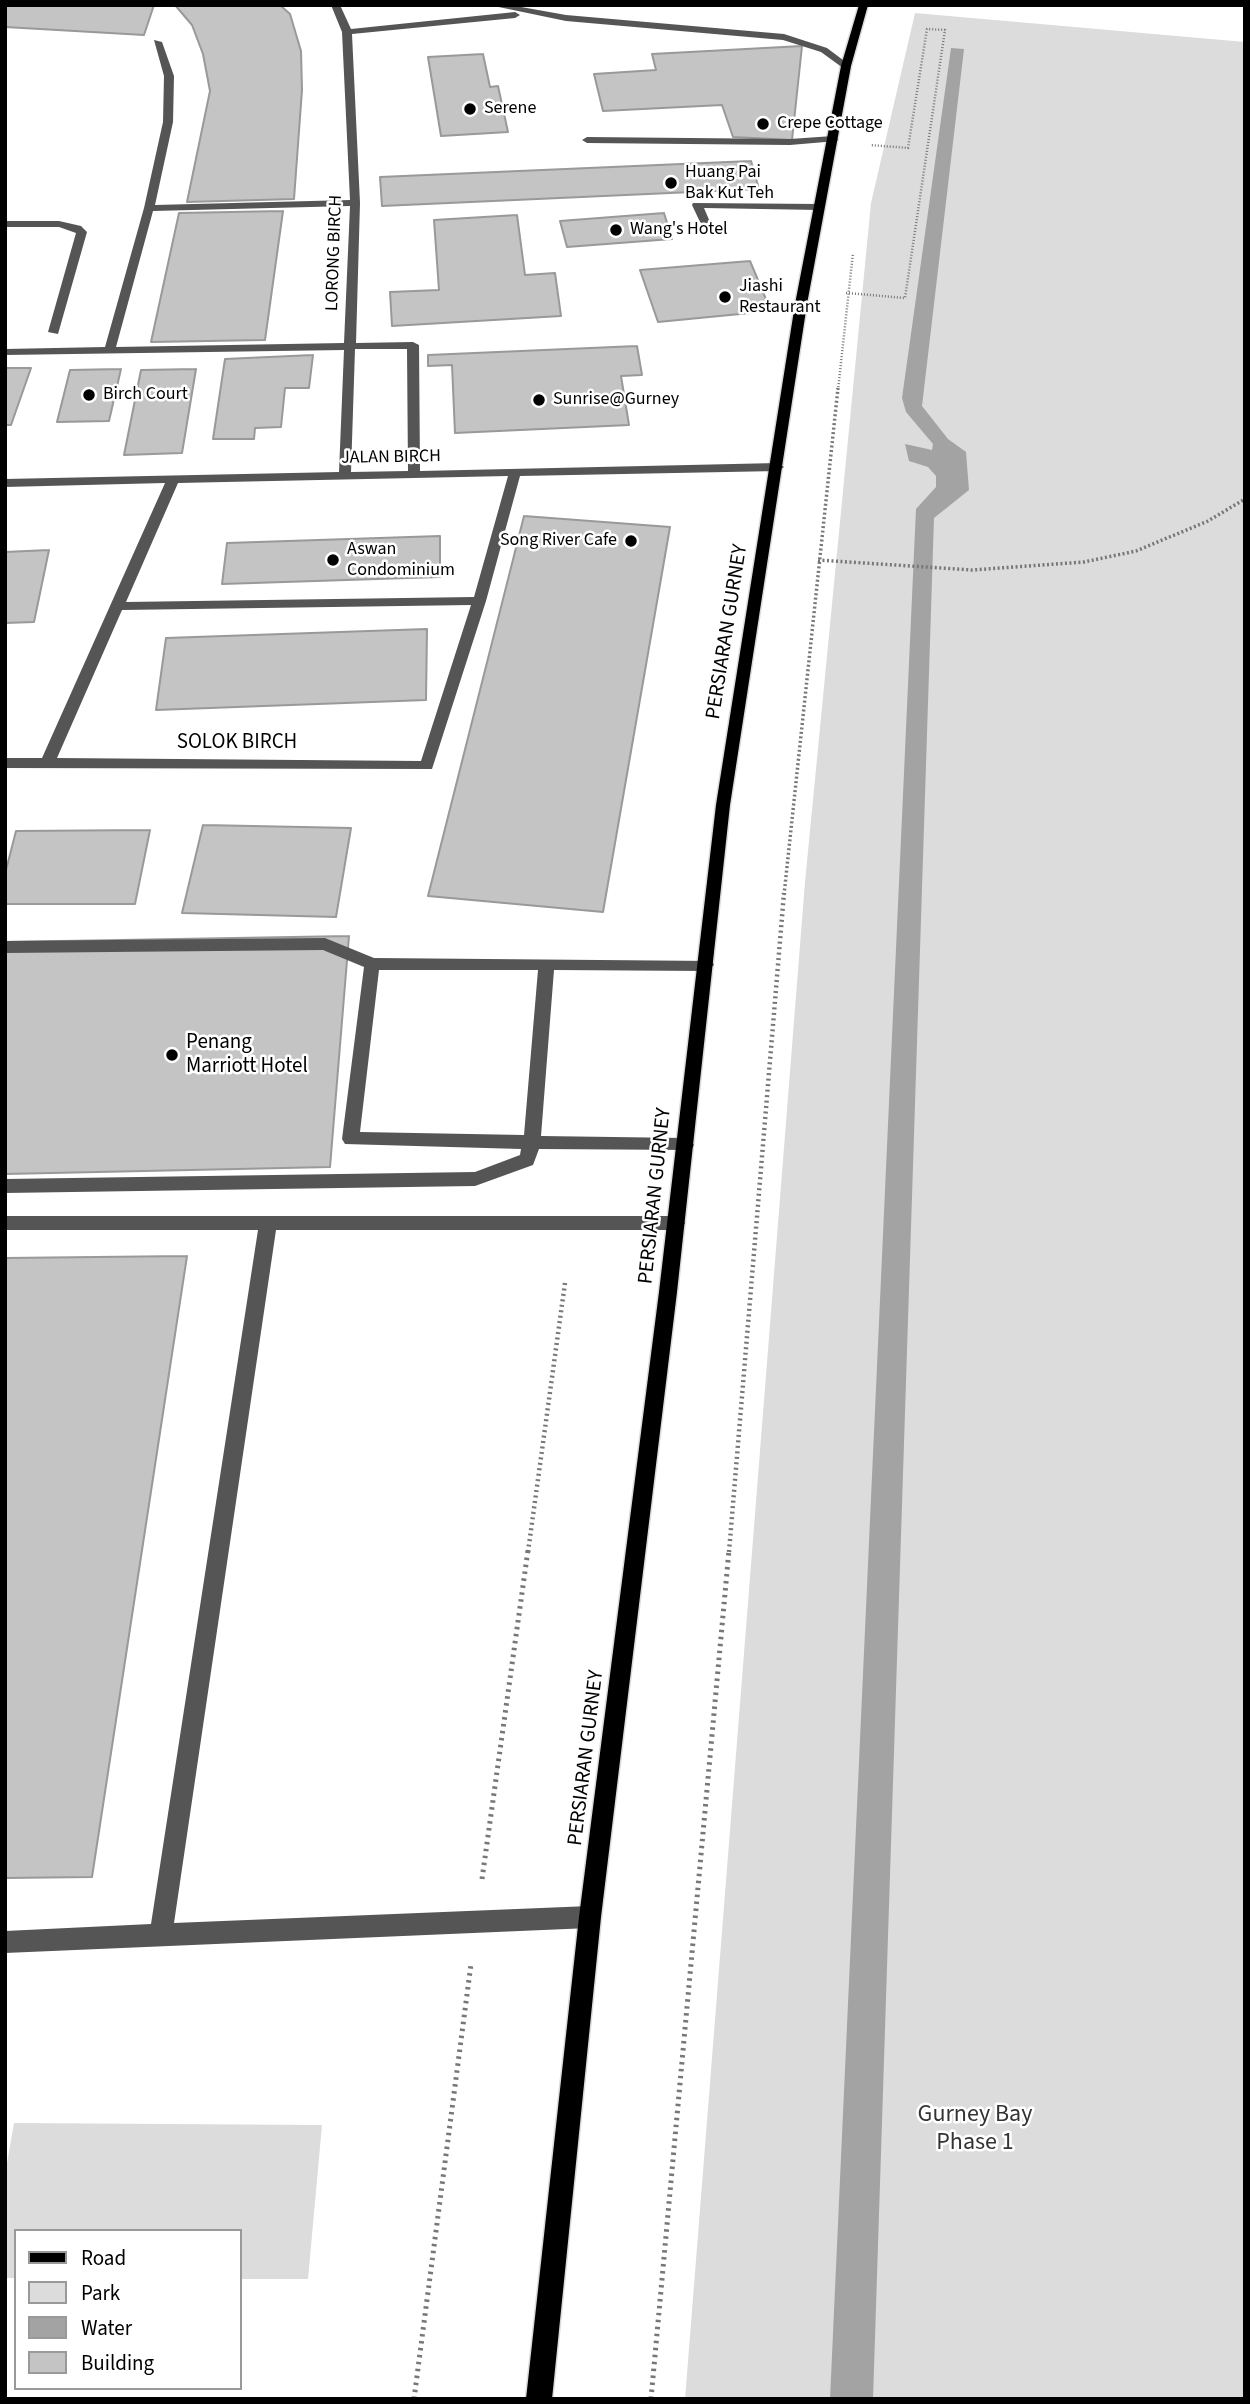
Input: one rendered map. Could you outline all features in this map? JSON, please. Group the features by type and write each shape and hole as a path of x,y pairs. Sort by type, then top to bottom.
{"main road":[{"name":"PERSIARAN GURNEY","path":"539,2399 590,1917 676,1223 723,805 778,467 801,304 846,66 864,5"}],"street":[{"name":"LORONG BIRCH","path":"335,5 347,32 355,203 345,476"},
{"path":"492,5 613,23 785,37 824,50 846,66"},
{"path":"347,32 532,13"},
{"path":"109,352 149,208 168,122 169,76 158,41"},
{"path":"587,140 790,142 833,138"},
{"path":"149,208 355,203"},
{"path":"705,222 697,205 819,207"},
{"path":"5,224 59,224 77,228 82,232 54,332"},
{"path":"5,352 413,345 414,475"},
{"name":"JALAN BIRCH","path":"5,483 778,467"},
{"path":"116,606 479,601 515,472"},
{"path":"48,762 173,480"},
{"name":"SOLOK BIRCH","path":"5,763 427,766 479,601"},
{"path":"5,947 325,944 372,964 706,965"},
{"path":"372,964 351,1139 685,1145"},
{"path":"5,1186 475,1179 527,1160 532,1142 546,965"},
{"path":"5,1223 676,1223"},
{"path":"161,1935 268,1223"},
{"path":"5,1942 590,1917"}],"path":[{"path":"846,293 905,298 945,30 927,29 908,148 870,145"},
{"path":"867,158 873,132"},
{"path":"651,2399 751,1312 787,859 846,293 853,252"},
{"path":"818,560 972,570 1084,562 1136,551 1208,521 1245,499"},
{"path":"414,2399 476,1921 565,1283"}],"green space":[{"name":"Gurney Bay Phase 1","path":"915,13 1245,42 1245,2399 685,2399 805,882 871,203"},
{"path":"14,2123 322,2125 308,2279 242,2279 242,2229 14,2229 14,2278 5,2278 5,2175"}],"water":[{"path":"951,48 964,49 922,406 948,439 966,452 969,490 934,518 873,2399 830,2399 916,509 936,487 936,476 928,467 909,461 905,444 932,450 933,444 906,412 902,398"}],"building":[{"path":"5,5 154,5 144,35 5,27"},
{"path":"175,5 280,5 290,14 301,51 302,90 294,199 187,202 210,91 203,54 192,25"},
{"path":"802,46 792,140 733,137 722,105 603,111 594,74 656,70 652,54"},
{"name":"Serene","path":"483,54 490,87 498,86 508,132 441,136 428,57"},
{"path":"751,161 759,189 382,206 380,177"},
{"path":"283,211 265,340 151,342 179,213"},
{"name":"Wang's Hotel","path":"664,213 672,239 567,247 560,221"},
{"path":"517,215 525,275 555,273 561,316 392,326 390,292 439,290 434,220"},
{"path":"750,261 771,311 658,322 640,270"},
{"name":"Sunrise@Gurney","path":"637,346 642,375 621,376 629,425 455,433 452,365 428,366 428,355"},
{"path":"313,355 309,388 285,388 281,427 255,428 254,439 213,439 225,359"},
{"path":"5,368 31,368 11,425 5,425"},
{"name":"Birch Court","path":"121,369 109,421 57,422 70,370"},
{"path":"196,369 182,453 124,455 141,370"},
{"path":"524,516 670,527 603,912 428,896"},
{"name":"Aswan Condominium","path":"440,536 440,577 222,584 227,543"},
{"path":"49,550 34,622 5,623 5,552"},
{"path":"427,629 426,700 156,710 166,638"},
{"path":"203,825 351,828 336,917 182,913"},
{"path":"150,830 135,904 5,904 5,874 16,831"},
{"name":"Penang Marriott Hotel","path":"349,936 330,1167 5,1174 5,942"},
{"path":"187,1256 92,1877 5,1878 5,1258"}],"place":[{"name":"Serene","path":"470,109"},
{"name":"Crepe Cottage","path":"763,124"},
{"name":"Huang Pai Bak Kut Teh","path":"671,183"},
{"name":"Wang's Hotel","path":"616,230"},
{"name":"Jiashi Restaurant","path":"725,297"},
{"name":"Birch Court","path":"89,395"},
{"name":"Sunrise@Gurney","path":"539,400"},
{"name":"Song River Cafe","path":"631,541"},
{"name":"Aswan Condominium","path":"333,560"},
{"name":"Penang Marriott Hotel","path":"172,1055"}]}
